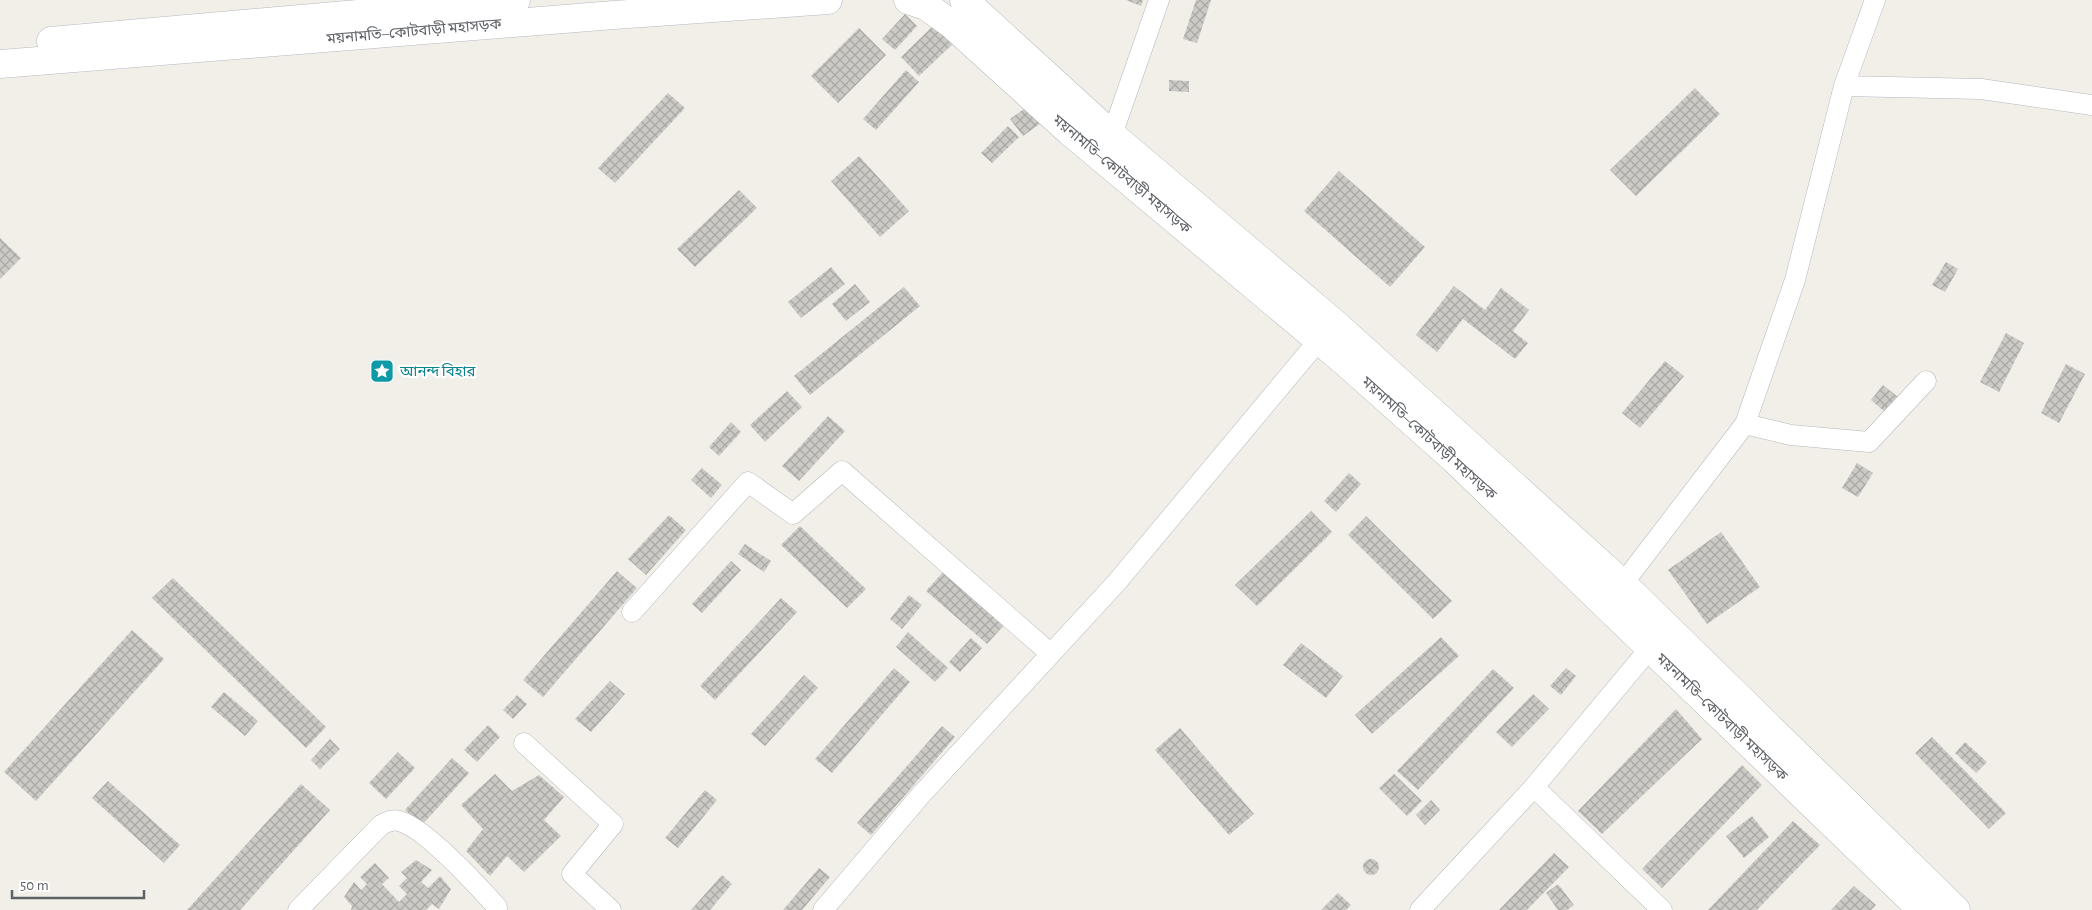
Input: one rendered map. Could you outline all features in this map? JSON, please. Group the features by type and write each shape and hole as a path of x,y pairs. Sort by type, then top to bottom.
{"main road":[{"name":"ময়নামতি–কোটবাড়ী মহাসড়ক","path":"0,45 516,0"},
{"name":"ময়নামতি–কোটবাড়ী মহাসড়ক","path":"0,64 616,7 828,0"},
{"name":"ময়নামতি–কোটবাড়ী মহাসড়ক","path":"908,0 926,6 950,24 1069,131 1320,340 1455,460 1922,910"},
{"name":"ময়নামতি–কোটবাড়ী মহাসড়ক","path":"964,0 1112,135 1333,322 1624,585 1956,910"}],"street":[{"path":"1112,135 1159,0"},
{"path":"1606,604 1624,585 1745,424 1795,280 1844,86 1875,0"},
{"path":"1844,86 1981,89 2092,105"},
{"path":"823,910 920,796 1117,582 1320,340"},
{"path":"1745,424 1791,435 1869,442 1926,381"},
{"path":"632,612 748,482 794,514 842,471 1051,654"},
{"path":"1420,910 1534,787 1651,648"},
{"path":"524,743 613,824 572,874 610,910"},
{"path":"1534,787 1662,910"},
{"path":"298,910 381,825 392,820 400,821 424,834 496,907"}],"building":[{"path":"1126,0 1143,0 1141,6"},
{"path":"1196,0 1211,0 1197,43 1183,39"},
{"path":"905,14 917,26 895,50 882,39"},
{"path":"937,22 956,41 919,76 901,57"},
{"path":"859,28 886,55 838,103 811,76"},
{"path":"906,70 919,82 876,130 863,119"},
{"path":"1169,80 1189,81 1189,92 1169,91"},
{"path":"1695,88 1720,114 1636,196 1610,170"},
{"path":"668,93 685,108 615,183 598,168"},
{"path":"1028,106 1041,123 1023,136 1010,119"},
{"path":"1008,126 1019,137 992,163 981,153"},
{"path":"859,156 909,211 880,237 831,181"},
{"path":"1339,171 1425,247 1390,287 1304,211"},
{"path":"739,190 757,208 695,267 677,249"},
{"path":"0,238 21,258 0,279"},
{"path":"1946,262 1958,269 1945,292 1932,285"},
{"path":"831,267 845,284 801,318 788,302"},
{"path":"855,284 870,302 846,321 832,304"},
{"path":"1454,286 1485,310 1501,288 1529,310 1513,331 1528,343 1515,359 1463,319 1437,352 1416,335"},
{"path":"904,287 920,306 810,395 794,376"},
{"path":"2006,333 2024,343 1999,392 1980,382"},
{"path":"1665,361 1684,376 1640,428 1622,413"},
{"path":"2066,364 2085,374 2059,423 2041,413"},
{"path":"1883,385 1898,397 1885,412 1871,400"},
{"path":"787,391 802,407 765,442 750,425"},
{"path":"828,416 845,431 799,481 782,466"},
{"path":"731,422 741,432 719,456 709,447"},
{"path":"1857,463 1873,473 1858,497 1842,488"},
{"path":"702,468 722,485 711,498 691,480"},
{"path":"1349,473 1361,484 1336,512 1324,501"},
{"path":"1311,511 1332,532 1257,606 1235,585"},
{"path":"669,515 686,530 646,575 628,559"},
{"path":"1366,516 1452,601 1433,619 1348,535"},
{"path":"800,526 866,589 847,608 781,545"},
{"path":"1721,532 1760,587 1707,624 1668,570"},
{"path":"745,544 771,561 764,572 738,554"},
{"path":"731,561 741,570 702,613 692,604"},
{"path":"945,570 1006,623 987,644 926,591"},
{"path":"617,571 637,588 543,697 523,680"},
{"path":"173,578 326,727 306,748 152,598"},
{"path":"909,595 922,605 902,629 890,619"},
{"path":"781,598 797,612 715,700 700,686"},
{"path":"132,630 164,659 36,801 4,772"},
{"path":"908,632 948,668 935,682 896,647"},
{"path":"1441,637 1459,656 1372,734 1355,715"},
{"path":"971,638 982,648 960,672 949,662"},
{"path":"1301,643 1343,676 1326,698 1283,665"},
{"path":"894,668 910,682 832,773 815,759"},
{"path":"1566,668 1576,676 1561,695 1550,686"},
{"path":"1493,669 1514,688 1418,790 1397,771"},
{"path":"804,675 818,688 765,746 751,734"},
{"path":"610,681 625,694 591,732 575,719"},
{"path":"224,692 258,721 245,736 211,707"},
{"path":"1533,694 1549,709 1512,747 1496,732"},
{"path":"517,695 527,704 513,719 503,710"},
{"path":"1676,709 1702,739 1602,834 1578,811"},
{"path":"488,725 500,737 477,762 464,750"},
{"path":"942,726 955,737 871,835 857,823"},
{"path":"1180,728 1254,814 1229,835 1155,750"},
{"path":"1932,737 2006,813 1989,829 1915,753"},
{"path":"330,739 340,749 320,769 311,760"},
{"path":"1965,742 1987,762 1976,773 1955,753"},
{"path":"398,752 415,768 386,799 369,783"},
{"path":"452,758 469,773 422,825 405,810"},
{"path":"1742,765 1762,785 1662,888 1642,869"},
{"path":"495,774 512,791 539,775 564,797 544,820 561,836 524,872 507,856 490,876 466,851 483,829 461,805"},
{"path":"1394,774 1422,801 1407,816 1379,788"},
{"path":"108,781 180,845 164,863 92,798"},
{"path":"301,784 330,810 240,910 187,910"},
{"path":"705,790 717,800 678,848 665,838"},
{"path":"1431,800 1440,810 1425,825 1416,815"},
{"path":"1752,816 1769,837 1744,858 1726,836"},
{"path":"1793,821 1820,845 1757,910 1708,910"},
{"path":"1554,853 1569,867 1527,910 1499,910"},
{"path":"1368,859 1374,859 1379,864 1377,873 1368,875 1363,870 1363,864"},
{"path":"416,860 432,870 421,882 428,888 440,876 451,889 439,909 432,904 426,910 351,910 352,906 344,897 354,882 361,890 367,884 360,877 375,863 389,878 382,884 399,902 407,894 399,886 407,878 401,872"},
{"path":"819,868 830,877 802,910 783,910"},
{"path":"722,875 732,884 710,910 691,910"},
{"path":"1558,884 1574,905 1567,910 1558,910 1546,893"},
{"path":"1854,886 1876,905 1871,910 1831,910"},
{"path":"1338,893 1351,905 1346,910 1321,910"}],"place":[{"name":"আনন্দ বিহার","path":"382,371"}]}
